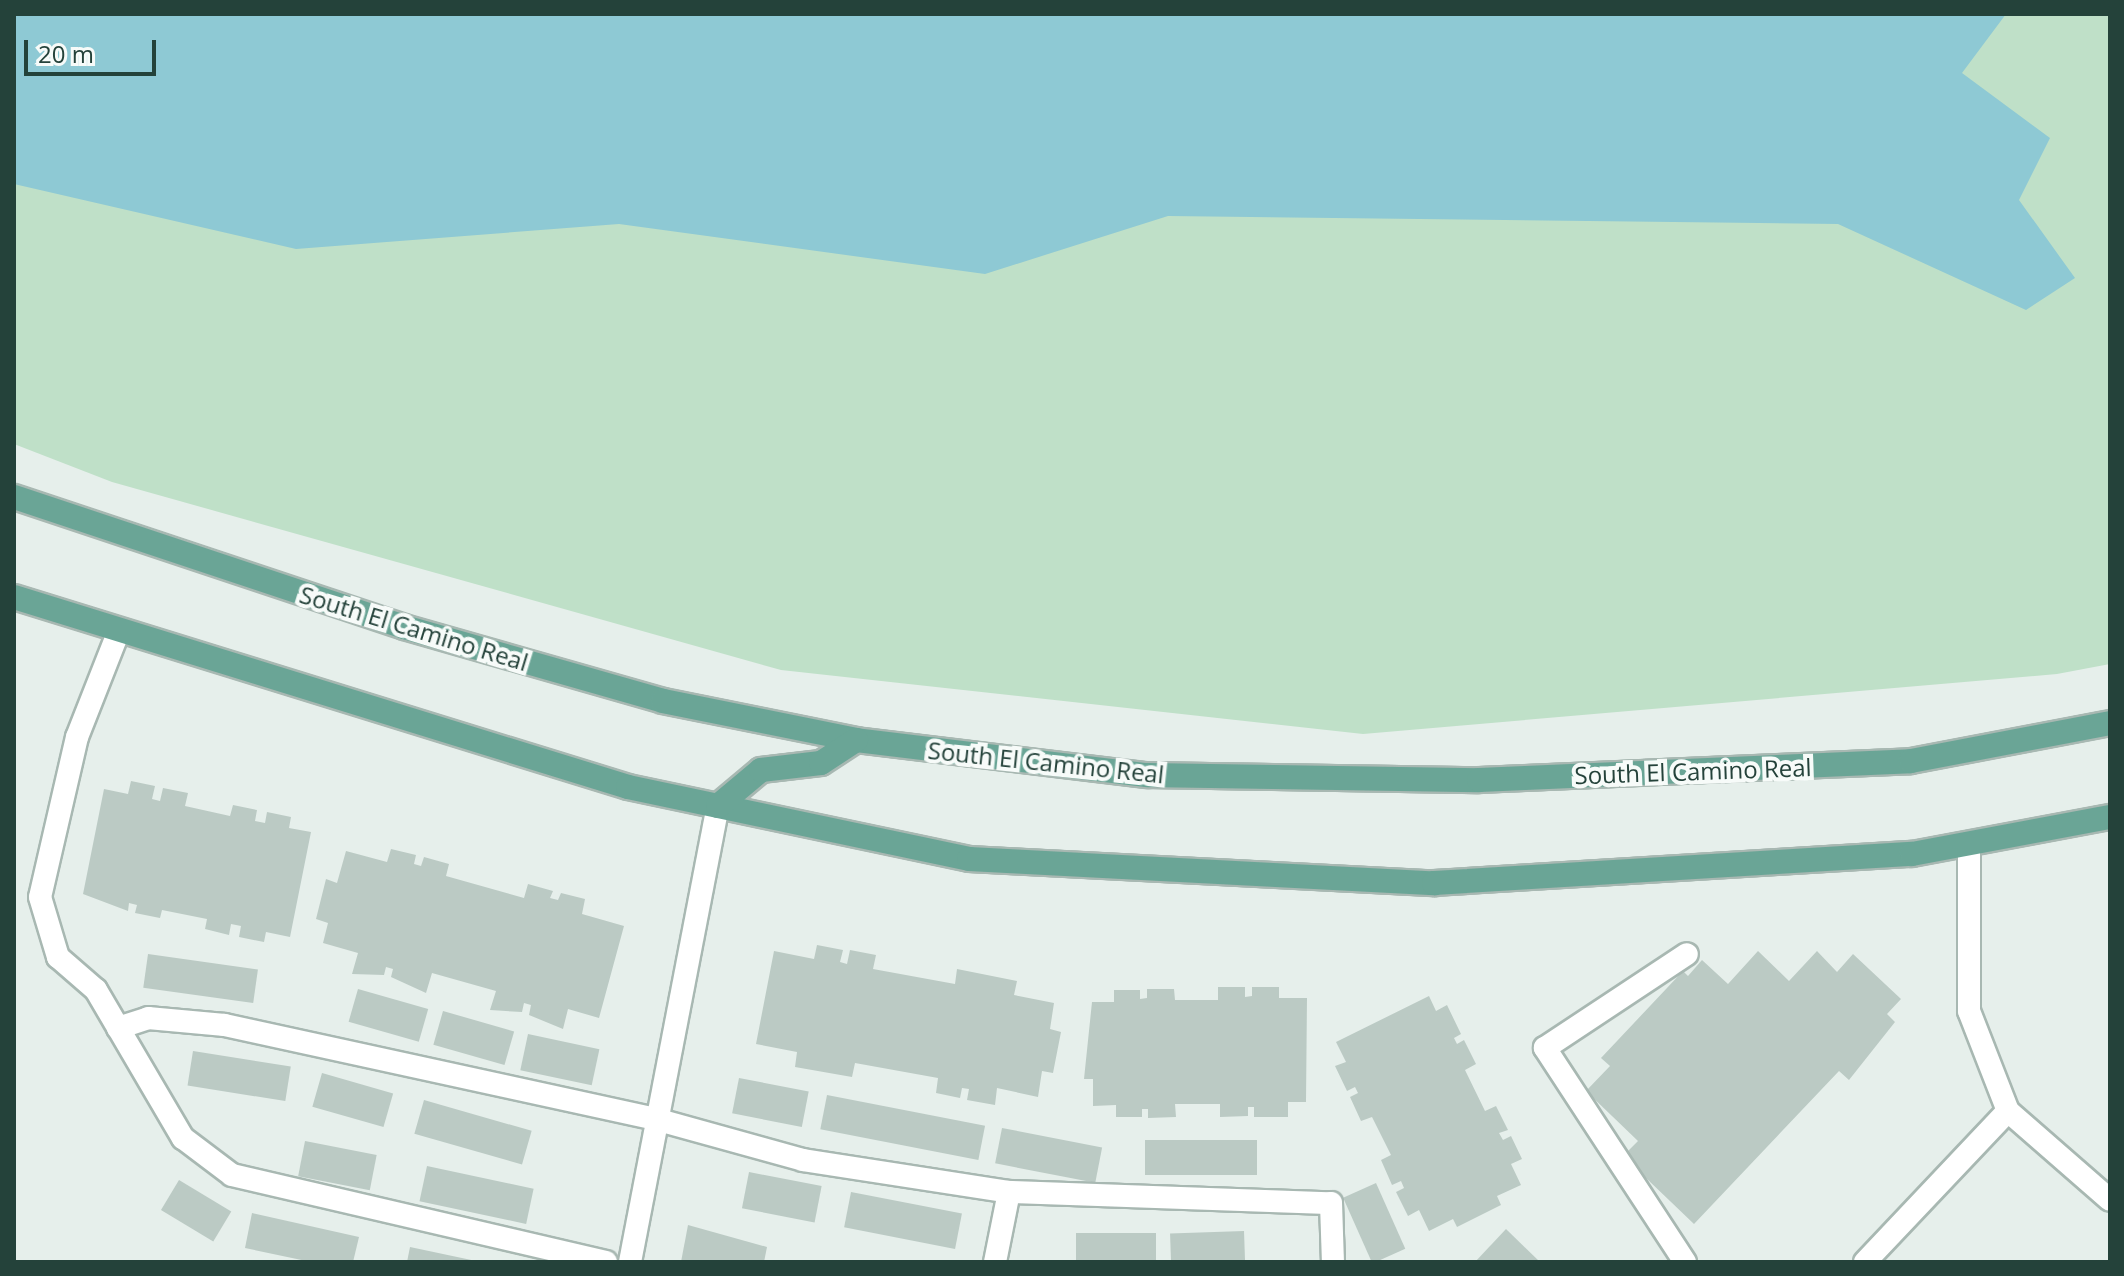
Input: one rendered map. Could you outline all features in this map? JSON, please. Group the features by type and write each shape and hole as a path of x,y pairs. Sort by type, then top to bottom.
{"main road":[{"name":"South El Camino Real","path":"14,497 404,627 663,701 856,740 1147,775 1479,780 1911,761 2110,723"},
{"path":"14,597 118,633 628,787 969,859 1434,883 1775,865 1969,844 2110,817"},
{"path":"718,806 761,770 821,763 856,740"}],"lane":[{"path":"118,633 77,737 40,897 58,957 96,990 183,1138 232,1175 606,1262"},
{"path":"630,1262 718,806"},
{"path":"1969,844 1969,1011 2008,1111 2110,1200"},
{"path":"1685,1262 1545,1048 1687,954"},
{"path":"118,1028 148,1018 225,1025 659,1120 803,1160 1009,1192 1331,1203 1333,1262"},
{"path":"1865,1262 2008,1111"},
{"path":"995,1262 1009,1192"}],"green space":[{"path":"14,14 2110,14 2110,664 2057,674 1363,734 781,670 112,482 14,444"}],"water":[{"path":"14,14 2006,14 1962,73 2050,138 2019,200 2075,278 2026,310 1838,224 1168,216 985,274 619,224 296,249 14,184"}],"building":[{"path":"131,781 155,786 152,799 160,801 163,788 188,793 185,806 230,816 233,805 257,810 255,821 265,823 267,812 291,817 289,828 311,832 290,937 266,932 264,942 239,937 241,926 231,924 229,935 205,929 207,919 162,910 160,918 135,913 137,905 129,903 128,911 83,894 104,789 128,794"},
{"path":"391,849 416,855 414,864 421,866 424,857 449,864 446,876 524,898 528,884 553,891 550,898 558,900 561,893 585,899 582,914 624,926 599,1018 568,1009 563,1029 529,1015 531,1005 524,1003 522,1012 490,1010 496,991 432,973 426,993 391,977 393,969 386,967 384,975 352,974 358,953 323,943 328,923 316,919 326,879 337,883 346,851 387,862"},
{"path":"817,945 843,950 840,962 847,964 850,950 876,955 873,969 955,984 957,969 1017,981 1014,995 1054,1003 1050,1029 1061,1032 1053,1073 1042,1071 1038,1097 997,1088 995,1105 967,1100 969,1089 962,1088 960,1098 936,1093 938,1078 855,1063 852,1077 795,1067 797,1052 756,1044 774,951 814,959"},
{"path":"1758,951 1789,981 1817,951 1837,972 1853,954 1901,999 1887,1014 1895,1022 1849,1080 1839,1071 1694,1224 1623,1156 1638,1141 1586,1091 1610,1066 1601,1058 1683,971 1688,976 1702,960 1728,984"},
{"path":"148,954 258,969 253,1003 143,988"},
{"path":"1218,987 1245,987 1245,997 1252,996 1252,987 1279,987 1279,998 1307,998 1306,1102 1288,1102 1288,1117 1254,1117 1254,1107 1248,1107 1248,1116 1220,1117 1220,1104 1175,1104 1176,1117 1148,1118 1148,1109 1142,1109 1142,1117 1116,1117 1116,1105 1093,1106 1093,1079 1084,1079 1092,1002 1114,1002 1114,990 1140,990 1140,999 1147,998 1147,989 1174,989 1175,1000 1218,1000"},
{"path":"358,989 428,1009 419,1042 349,1022"},
{"path":"1429,996 1436,1011 1447,1005 1461,1034 1454,1038 1457,1044 1464,1040 1476,1064 1465,1070 1485,1111 1496,1106 1508,1130 1499,1133 1503,1140 1511,1136 1522,1159 1511,1164 1521,1185 1497,1196 1501,1205 1457,1227 1453,1219 1429,1231 1419,1210 1408,1216 1396,1192 1404,1188 1401,1181 1392,1185 1381,1160 1391,1155 1372,1117 1361,1121 1350,1097 1358,1093 1355,1087 1347,1091 1335,1066 1346,1062 1336,1042"},
{"path":"443,1011 514,1031 504,1065 433,1045"},
{"path":"528,1034 599,1049 592,1085 520,1070"},
{"path":"193,1051 291,1066 285,1101 188,1086"},
{"path":"322,1073 393,1093 383,1127 312,1107"},
{"path":"739,1078 809,1092 802,1127 732,1113"},
{"path":"827,1095 985,1126 978,1160 820,1129"},
{"path":"424,1100 532,1131 522,1165 414,1134"},
{"path":"1002,1128 1102,1147 1095,1183 995,1163"},
{"path":"1145,1140 1257,1140 1257,1175 1145,1175"},
{"path":"305,1141 377,1155 370,1190 298,1176"},
{"path":"427,1166 534,1189 526,1224 420,1201"},
{"path":"749,1172 822,1186 815,1222 742,1208"},
{"path":"179,1180 231,1211 213,1241 161,1210"},
{"path":"1376,1183 1405,1249 1372,1262 1343,1198"},
{"path":"851,1192 962,1214 955,1249 844,1227"},
{"path":"252,1213 359,1237 353,1262 311,1262 245,1248"},
{"path":"688,1225 767,1247 764,1262 681,1262"},
{"path":"1506,1229 1540,1262 1475,1262"},
{"path":"1244,1231 1245,1262 1171,1262 1170,1234"},
{"path":"1076,1233 1156,1233 1156,1262 1076,1262"},
{"path":"410,1247 476,1261 476,1262 407,1262"}]}
